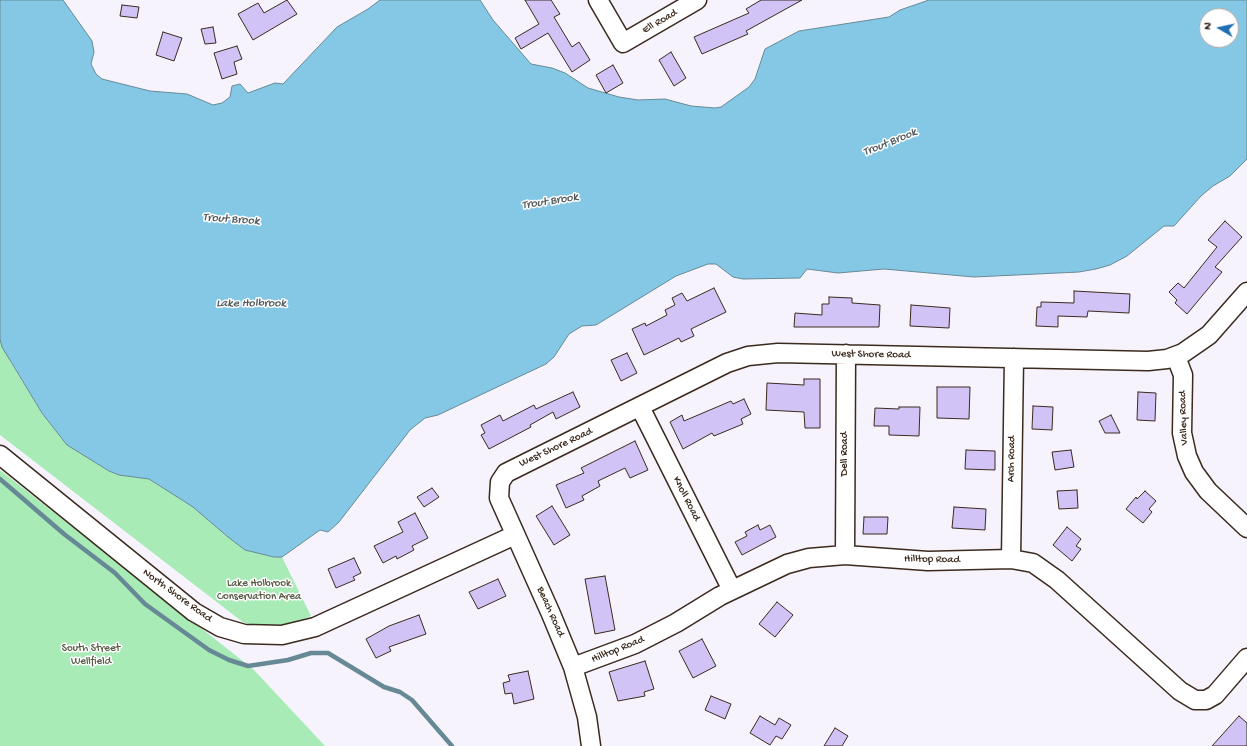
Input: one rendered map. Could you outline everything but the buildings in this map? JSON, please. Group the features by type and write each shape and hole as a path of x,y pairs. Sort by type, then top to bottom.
{"street":[{"name":"Ell Road","path":"598,0 623,43 697,0"},
{"name":"West Shore Road","path":"500,482 506,473 518,466 640,408 727,363 748,356 768,353 1148,361 1176,357 1209,335 1245,300"},
{"name":"Dell Road","path":"845,554 846,354"},
{"name":"Valley Road","path":"1176,357 1183,375 1182,433 1187,456 1194,472 1208,491 1247,528"},
{"name":"Arch Road","path":"1011,559 1014,358"},
{"name":"Knoll Road","path":"640,408 732,590"},
{"name":"North Shore Road","path":"0,455 194,612 220,627 244,634 278,636 315,627 515,535"},
{"name":"Beach Road","path":"500,482 499,498 551,614 573,668 587,717 591,746"},
{"name":"Hilltop Road","path":"573,668 642,641 676,624 732,590 798,560 845,554 928,561 1011,559 1033,563 1048,572 1189,698 1201,701 1215,695 1247,658"}],"green space":[{"name":"Lake Holbrook Conservation Area","path":"0,339 11,363 42,413 67,445 109,471 119,475 149,479 193,507 245,550 274,557 282,557 311,616 295,623 282,625 257,625 244,623 0,435"},
{"name":"South Street Wellfield","path":"0,470 253,669 325,746 0,746"}],"water":[{"name":"Lake Holbrook","path":"0,0 63,0 92,41 94,52 91,64 96,74 102,79 150,91 187,94 213,105 222,103 230,97 232,86 240,84 248,93 275,83 283,84 337,27 368,9 380,0 480,0 493,20 531,64 552,68 565,73 588,88 619,97 638,100 665,99 691,106 715,108 721,107 749,87 755,79 765,49 799,31 889,17 900,10 929,0 1247,0 1247,159 1230,176 1213,186 1201,196 1174,226 1164,226 1127,256 1110,265 1079,272 974,277 884,269 838,273 807,269 800,278 743,279 733,277 716,264 708,264 676,276 596,325 582,326 569,334 554,357 546,364 438,415 425,418 410,430 339,522 328,532 320,530 282,557 274,557 245,550 193,507 149,479 119,475 109,471 67,445 42,413 2,347 0,339"}],"waterway":[{"path":"0,479 64,534 115,573 145,604 209,650 229,660 248,666 288,660 311,653 328,653 384,687 400,692 412,700 452,746"}],"water label":[{"name":"Trout Brook","path":"890,143"},
{"name":"Trout Brook","path":"550,202"},
{"name":"Trout Brook","path":"231,220"}]}
